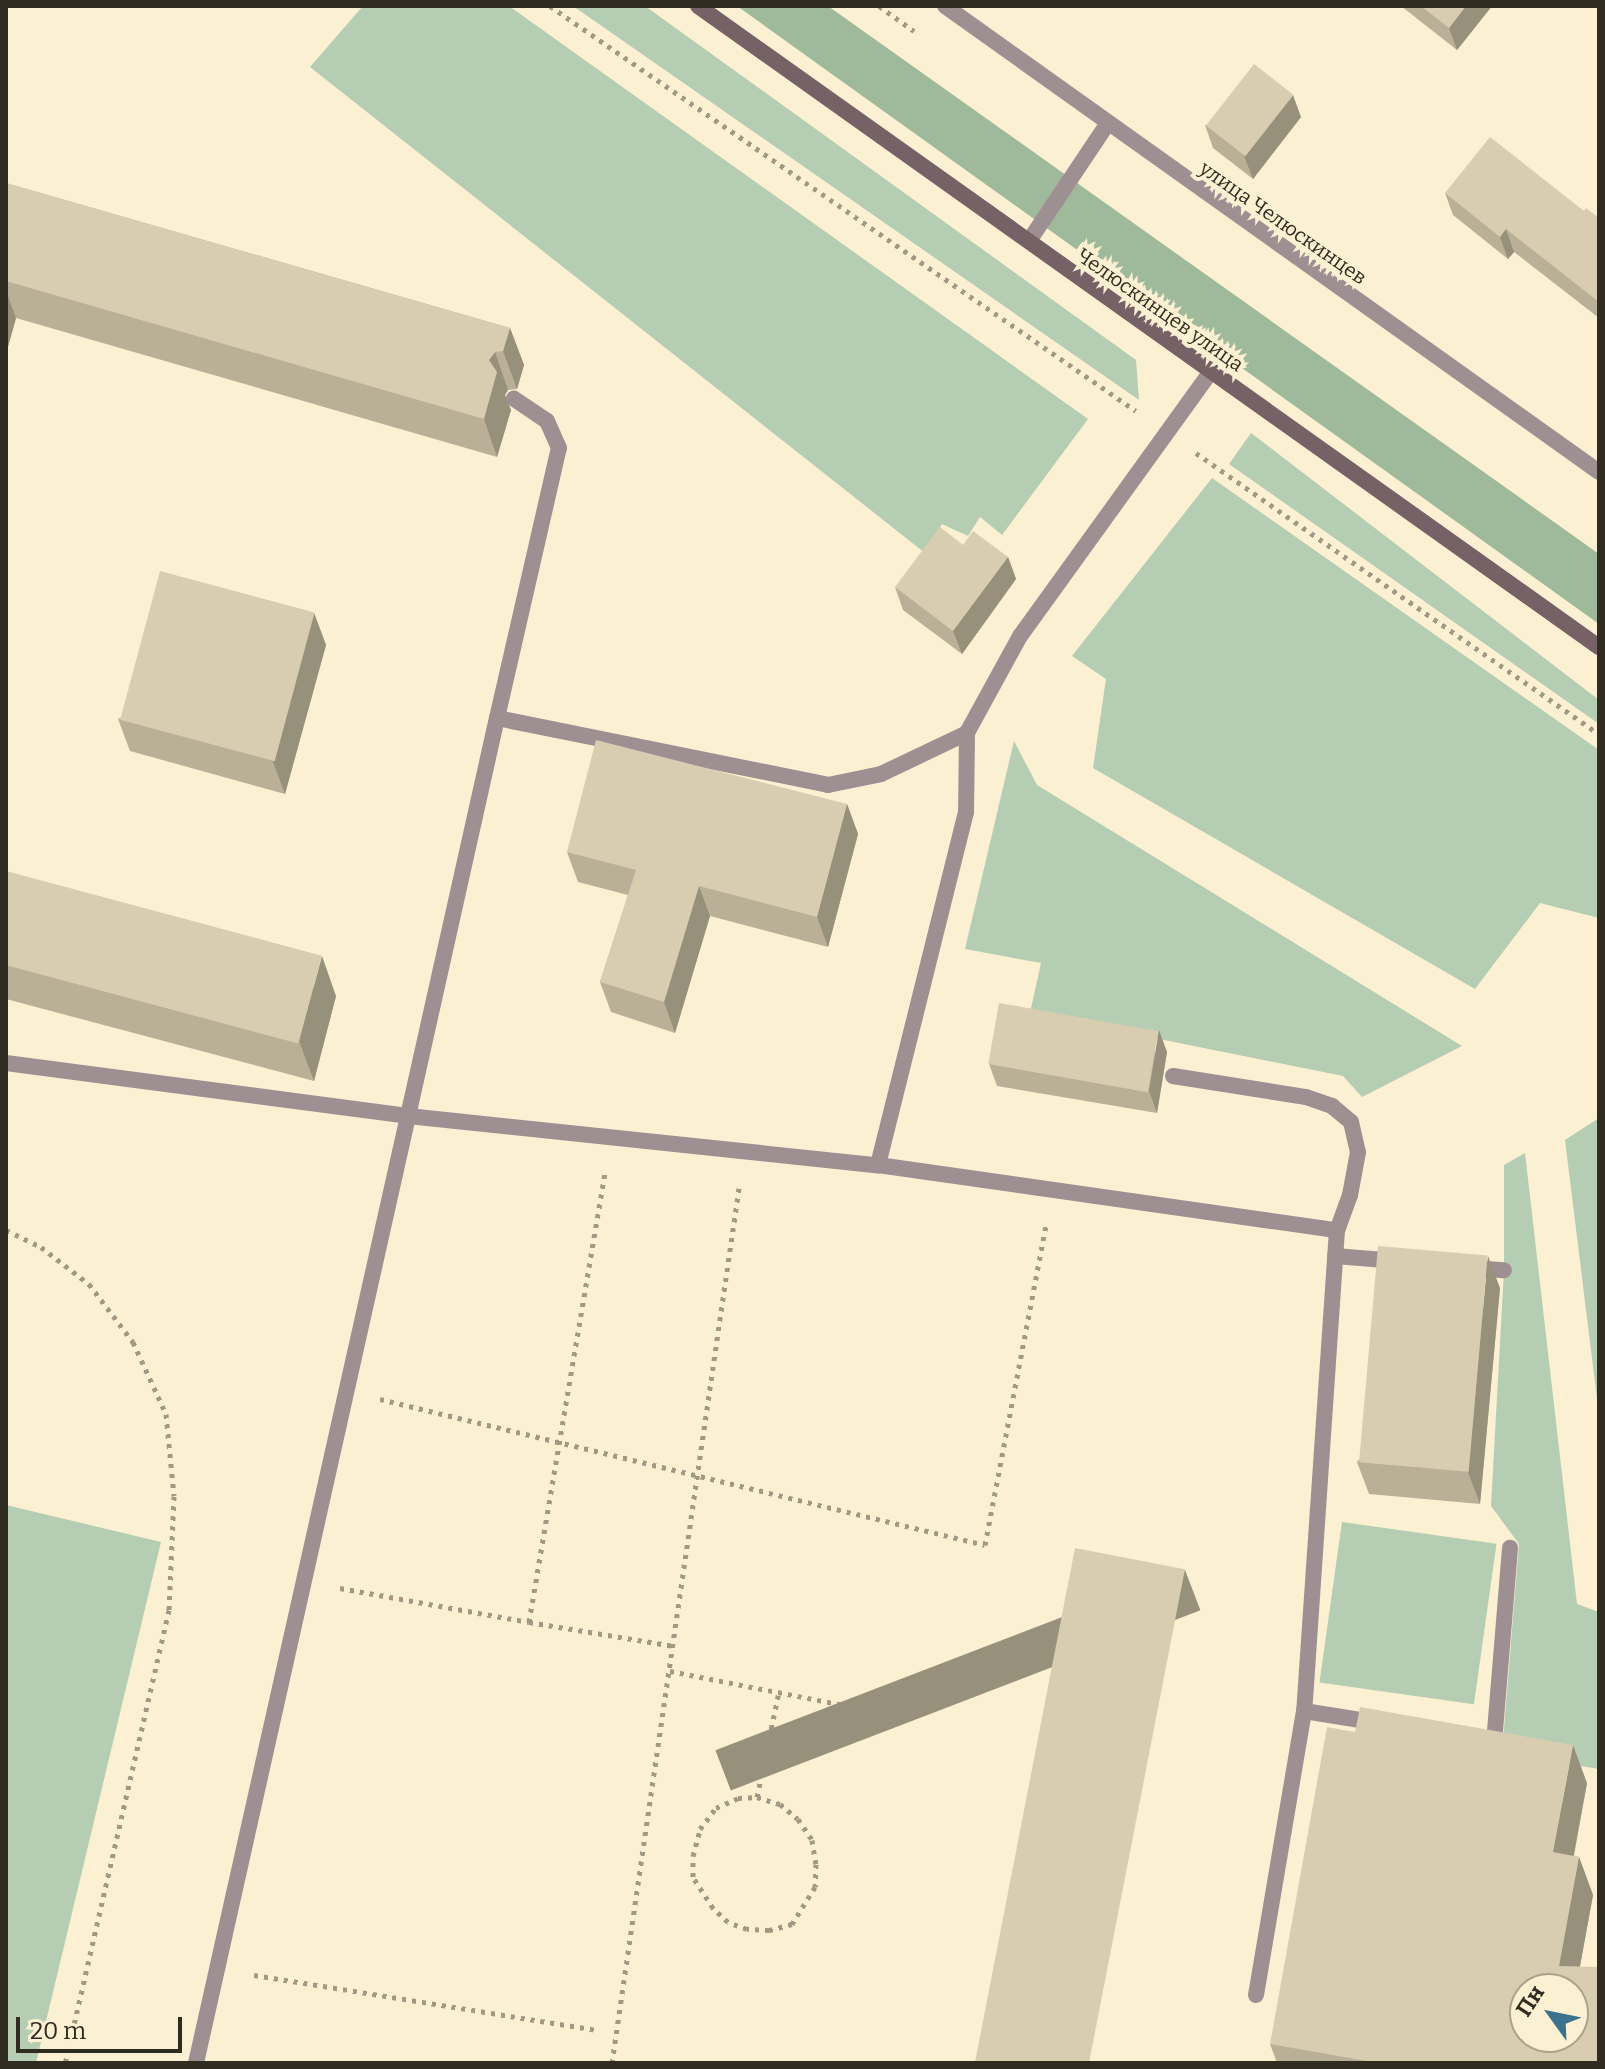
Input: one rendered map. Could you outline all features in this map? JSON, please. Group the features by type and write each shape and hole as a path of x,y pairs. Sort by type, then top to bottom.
{"main road":[{"name":"Челюскинцев улица","path":"698,6 1599,647"}],"street":[{"name":"улица Челюскинцев","path":"945,6 1599,472"},
{"path":"1029,241 1108,123"},
{"path":"878,1165 966,812 967,733 1020,636 1212,370"},
{"path":"196,2063 559,448 547,421 514,399"},
{"path":"497,718 828,785 881,774 967,733"},
{"path":"6,1063 408,1116 878,1165 1337,1230"},
{"path":"1173,1076 1306,1097 1332,1106 1351,1122 1358,1152 1350,1195 1337,1230 1304,1711 1256,1995"},
{"path":"1335,1256 1412,1263"},
{"path":"1458,1266 1504,1270"},
{"path":"1465,1738 1494,1743 1510,1548"},
{"path":"1304,1711 1392,1726"}],"path":[{"path":"550,6 1599,734"},
{"path":"529,1622 611,1137"},
{"path":"612,2063 744,1151"},
{"path":"346,1391 985,1545 1053,1190"},
{"path":"6,1230 41,1247 89,1284 133,1342 166,1414 174,1496 169,1610 65,2063"},
{"path":"304,1582 674,1646"},
{"path":"670,1671 885,1713"},
{"path":"757,1797 779,1692"},
{"path":"757,1797 780,1804 798,1819 812,1840 816,1864 815,1887 792,1924 769,1930 747,1929 728,1922 702,1895 693,1877 693,1856 700,1829 716,1808 738,1798 757,1797"},
{"path":"217,1969 599,2030"}],"green space":[{"path":"363,6 509,6 1088,419 1002,535 980,517 968,536 942,524 925,553 310,67"},
{"path":"573,6 645,6 1136,360 1139,400"},
{"path":"737,6 828,6 1599,554 1599,624"},
{"path":"1251,433 1599,700 1599,724 1229,464"},
{"path":"1212,478 1599,750 1599,918 1540,903 1475,989 1093,768 1106,679 1072,656"},
{"path":"1014,741 1037,785 1462,1046 1362,1097 1343,1076 1030,1013 1041,963 965,949"},
{"path":"1599,1118 1599,1415 1565,1140"},
{"path":"1525,1153 1577,1604 1599,1612 1599,1769 1502,1753 1519,1544 1491,1506 1504,1270 1504,1165"},
{"path":"6,1505 161,1542 36,2063 6,2063"},
{"path":"1342,1522 1496,1544 1474,1704 1319,1682"}],"building":[{"path":"1421,6 1466,6 1449,28"},
{"path":"1254,64 1293,95 1245,156 1206,125"},
{"path":"1490,137 1584,211 1586,208 1599,218 1599,302 1506,229 1500,237 1445,193"},
{"path":"6,183 510,328 503,351 495,352 489,360 497,372 484,419 6,281"},
{"path":"940,527 963,545 973,531 1008,557 953,631 895,587"},
{"path":"160,571 315,612 275,761 120,720"},
{"path":"596,740 847,804 817,917 699,886 664,1002 600,982 636,870 567,852"},
{"path":"6,871 322,956 298,1044 6,965"},
{"path":"999,1003 1159,1031 1148,1092 988,1064"},
{"path":"1378,1246 1488,1256 1469,1472 1359,1462"},
{"path":"1075,1548 1185,1569 1089,2063 975,2063"},
{"path":"1360,1707 1573,1745 1553,1852 1579,1857 1559,1966 1599,1967 1599,2063 1378,2063 1270,2044 1327,1727 1355,1732"}]}
